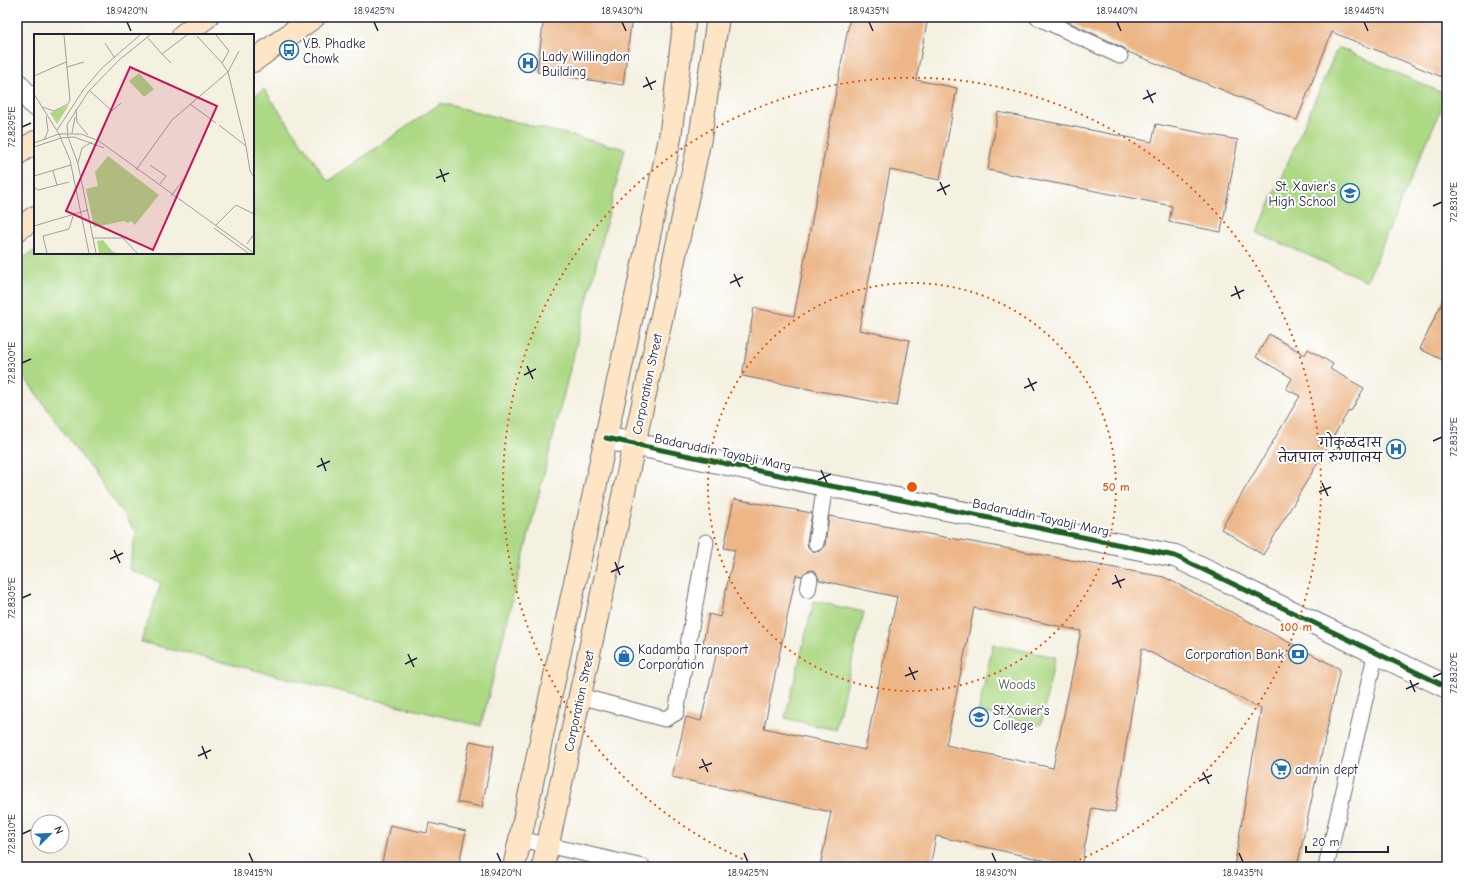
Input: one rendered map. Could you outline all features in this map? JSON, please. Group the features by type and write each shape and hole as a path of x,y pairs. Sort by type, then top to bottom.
{"main road":[{"path":"184,34 207,17"},
{"path":"254,60 314,17"},
{"path":"514,867 670,138 685,17"},
{"name":"Corporation Street","path":"543,867 700,139 718,17"},
{"path":"17,154 34,143"},
{"path":"17,230 34,218"}],"street":[{"path":"17,84 34,104"},
{"name":"Badaruddin Tayabji Marg","path":"606,438 825,485 848,488 1175,556 1447,687"}],"lane":[{"path":"1037,17 1120,56"},
{"path":"816,543 825,485"},
{"path":"580,696 665,718 676,713 706,542"},
{"path":"1326,867 1376,652"},
{"path":"520,839 643,867"}],"green space":[{"path":"1338,47 1447,95 1367,281 1257,233"},
{"path":"264,89 328,181 441,103 625,149 481,726 141,642 161,583 129,569 136,532 17,367 17,263 34,251 34,254 254,254 254,96"},
{"path":"814,601 864,612 835,730 785,718"},
{"name":"Woods","path":"993,644 1055,657 1041,725 978,712"}],"building":[{"path":"544,17 632,17 623,85 537,72"},
{"path":"850,17 928,17 916,80 957,88 940,180 890,170 859,330 910,340 897,406 742,376 754,308 794,316"},
{"path":"1058,17 1447,17 1447,79 1332,32 1297,120 1128,52 1124,48"},
{"path":"998,112 1152,142 1156,124 1238,140 1221,232 1169,222 1172,206 988,170"},
{"path":"1447,292 1447,362 1420,349"},
{"path":"1269,334 1305,355 1308,349 1333,364 1330,369 1364,388 1351,411 1349,410 1263,555 1221,529 1300,396 1286,389 1292,378 1256,357"},
{"name":"St.Xavier's College","path":"734,499 812,513 807,542 808,547 814,552 820,551 825,545 829,516 1164,577 1340,669 1297,867 1234,867 1261,709 1142,648 1115,812 1092,808 1081,867 1074,867 936,836 930,867 820,867 831,812 672,777 686,717 701,721 717,651 702,647 709,614 720,617 735,550 724,548","holes":["812,570 816,572 819,580 897,597 865,750 764,728 796,575 802,576 807,571","974,608 1081,631 1053,768 946,745"]},
{"path":"470,741 494,746 482,807 457,802"},
{"path":"429,823 466,831 458,867 381,867 390,825 427,833"}],"cycle path":[{"path":"606,438 825,485 1175,556 1447,687"}],"place":[{"name":"V.B. Phadke Chowk","path":"289,50"},
{"name":"Lady Willingdon Building","path":"528,63"},
{"name":"St. Xavier's High School","path":"1350,193"},
{"name":"गोकुळदास तेजपाल रुग्णालय","path":"1396,449"},
{"name":"Corporation Bank","path":"1298,654"},
{"name":"Kadamba Transport Corporation","path":"624,656"},
{"name":"St.Xavier's College","path":"979,717"},
{"name":"admin dept","path":"1281,769"}]}
